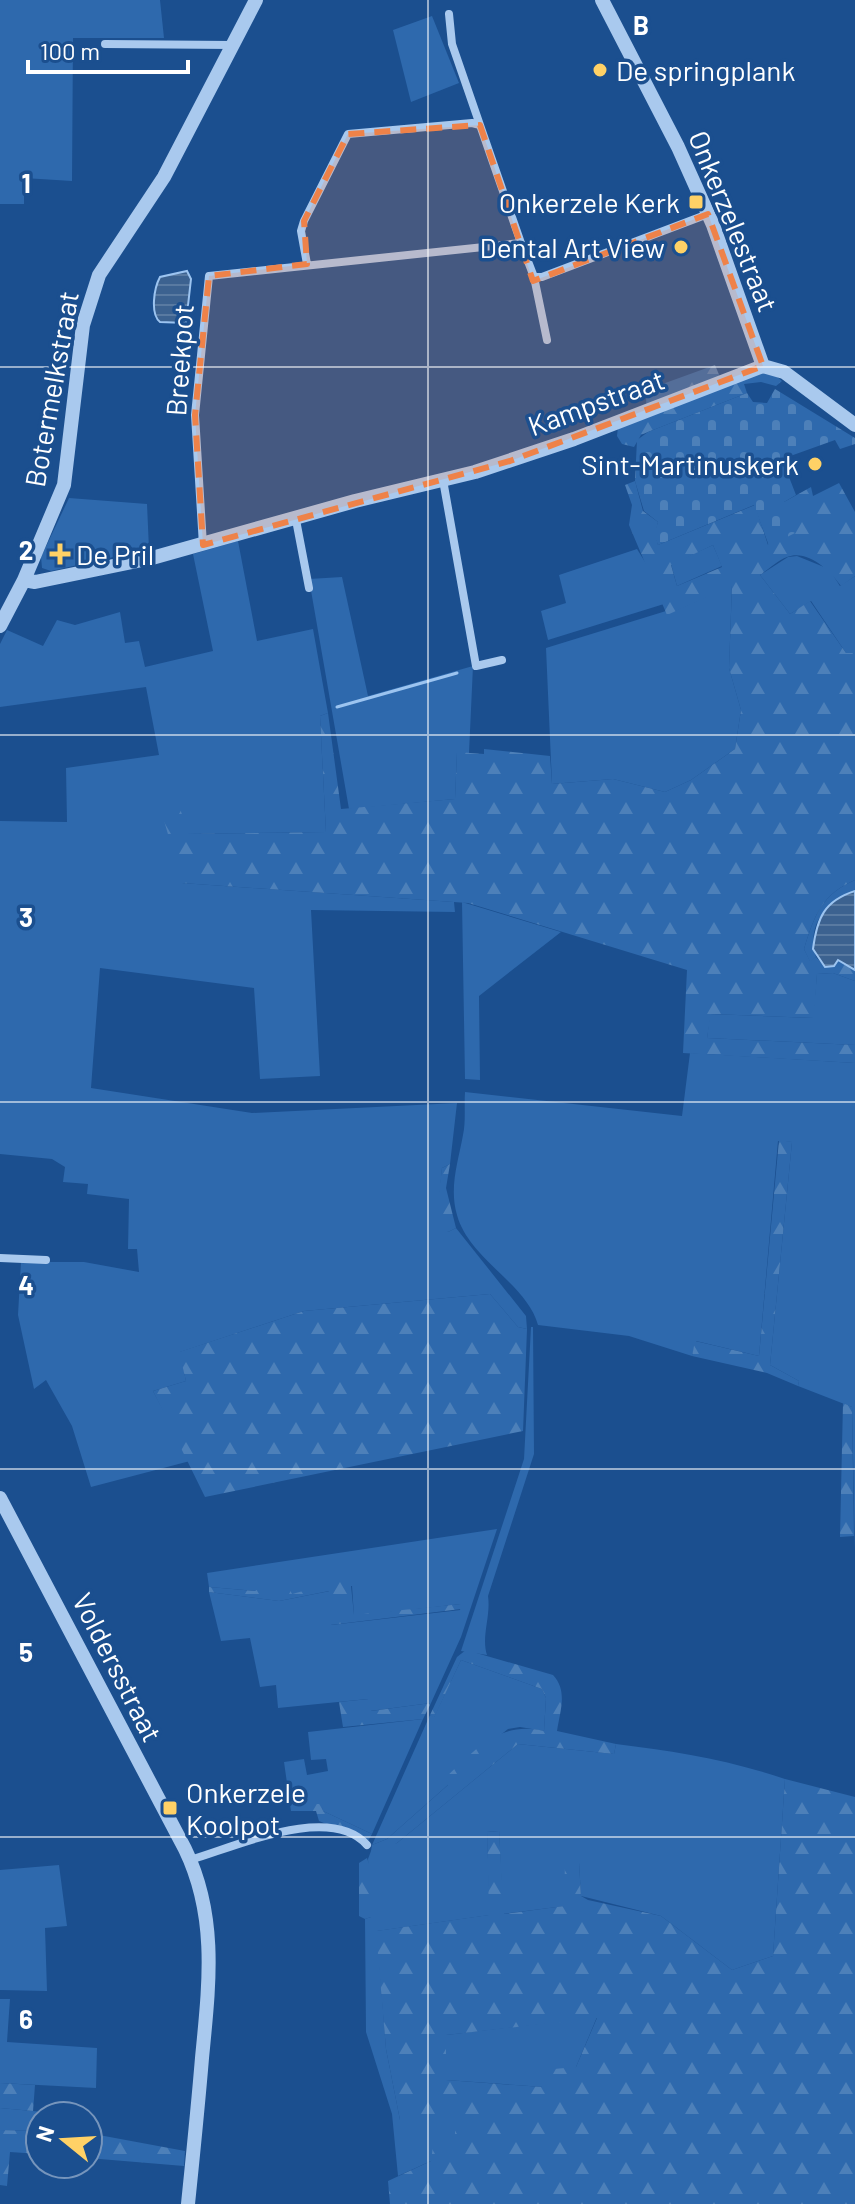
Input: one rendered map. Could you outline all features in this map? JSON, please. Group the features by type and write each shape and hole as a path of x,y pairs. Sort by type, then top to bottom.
{"street":[{"name":"Botermelkstraat","path":"24,580 64,485 83,325 99,275 164,177 256,0"},
{"name":"Onkerzelestraat","path":"602,0 708,214 763,366"},
{"path":"449,14 452,44 534,277 547,340"},
{"path":"105,44 233,45"},
{"path":"307,264 301,231 304,221 348,134 472,123 480,125"},
{"path":"534,277 542,277 708,214"},
{"name":"Breekpot","path":"203,545 195,415 209,276 521,243"},
{"path":"763,366 784,372 855,425"},
{"name":"Kampstraat","path":"24,580 35,582 110,568 443,480 574,439 763,366"},
{"path":"443,480 476,666 502,660"},
{"path":"296,520 309,588"},
{"path":"0,626 4,607 24,580"},
{"path":"0,1258 46,1260"},
{"name":"Voldersstraat","path":"0,1498 190,1860 204,1901 211,1953 188,2204"},
{"path":"190,1860 316,1825 341,1828 367,1845"}],"highlighted area":[{"path":"480,125 533,281 708,214 763,366 510,461 203,545 195,415 209,276 307,264 304,221 348,134"}],"green space":[{"path":"0,0 160,0 164,38 73,38 72,181 24,178 24,204 0,204"},
{"path":"432,16 459,83 411,102 393,30"},
{"path":"760,362 782,381 776,386 761,382 744,384 747,393 641,435 634,447 622,444 617,436 618,427 647,415 646,398 657,386 715,365 720,377"},
{"path":"775,389 855,438 855,444 840,449 835,440 782,459 796,495 784,502 795,533 769,546 754,505 658,545 654,534 658,522 644,511 635,481 637,440 648,432 747,393 753,402 767,403"},
{"path":"635,481 643,511 658,522 655,534 658,545 755,505 768,545 784,502 811,487 813,496 839,483 855,512 855,576 841,586 825,568 803,556 784,558 760,575 790,614 810,601 846,653 855,653 855,880 835,892 821,907 804,949 810,961 816,957 825,967 838,960 855,970 855,981 833,973 817,974 814,1018 711,1014 707,1038 855,1045 855,1063 683,1053 687,970 468,903 182,883 161,810 179,805 188,834 326,832 320,716 328,713 341,809 455,799 457,752 484,754 484,749 550,756 552,784 613,779 665,792 691,780 735,749 741,710 729,668 732,586 667,615 629,525 632,505 625,485","holes":["713,545 722,567 677,586 671,565"]},
{"path":"69,498 147,504 149,549 51,571 42,568 41,557"},
{"path":"238,541 257,641 313,629 328,713 320,716 326,832 188,834 182,883 454,902 455,912 311,910 320,1076 260,1079 254,988 100,968 91,1088 252,1113 457,1103 450,1164 442,1168 439,1201 448,1232 456,1228 526,1316 527,1329 518,1327 490,1294 304,1311 180,1352 186,1381 153,1391 190,1461 91,1487 72,1426 46,1380 34,1389 18,1315 21,1262 84,1262 139,1272 137,1249 128,1249 129,1199 87,1194 88,1184 63,1182 65,1167 52,1159 0,1154 0,821 67,822 66,768 159,755 146,687 0,707 0,644 7,630 43,646 57,620 75,625 120,612 125,643 139,641 145,667 213,651 193,554"},
{"path":"713,545 722,566 677,586 671,564"},
{"path":"637,549 652,573 664,604 548,640 541,611 566,603 559,575"},
{"path":"797,556 829,569 840,586 855,576 855,653 846,653 811,601 790,614 760,575 788,557"},
{"path":"342,577 368,696 473,666 469,753 457,753 455,799 349,809 309,579"},
{"path":"732,585 729,668 741,710 735,749 691,780 665,792 613,779 552,784 546,648 666,611 668,614"},
{"path":"855,880 855,891 835,901 816,925 816,957 810,962 804,949 816,916 827,899"},
{"path":"462,902 561,932 479,996 480,1080 465,1079"},
{"path":"833,973 855,981 855,1045 707,1038 710,1014 813,1018 817,974"},
{"path":"690,1053 855,1063 855,1550 852,1407 798,1386 799,1381 770,1365 792,1142 778,1141 759,1356 696,1341 692,1356 629,1336 538,1325 522,1297 473,1245 457,1215 454,1185 464,1130 465,1092 682,1116"},
{"path":"779,1140 792,1142 770,1365 799,1381 798,1386 767,1373 692,1356 695,1341 759,1356"},
{"path":"450,1164 446,1188 456,1228 448,1232 440,1218 439,1201 442,1168"},
{"path":"490,1294 518,1327 527,1329 523,1431 205,1497 153,1391 186,1381 179,1352 304,1311"},
{"path":"531,1327 534,1454 488,1596 487,1655 461,1651 524,1459"},
{"path":"843,1403 852,1407 854,1536 840,1537"},
{"path":"497,1529 461,1637 431,1703 370,1711 368,1699 278,1708 276,1685 260,1687 250,1638 221,1641 209,1592 279,1601 330,1591 331,1625 460,1610 461,1604 354,1616 352,1586 292,1594 209,1587 207,1573"},
{"path":"341,1581 351,1586 354,1615 461,1604 461,1609 330,1625 329,1591 279,1601 209,1592 209,1587 255,1591 267,1584 289,1588 292,1594"},
{"path":"466,1650 553,1675 562,1694 557,1731 616,1744 614,1754 518,1744 397,1843 383,1851 371,1851 372,1845 387,1839 448,1785 444,1779 489,1740 514,1730 544,1731 546,1698 542,1689 461,1660 434,1718 430,1715 457,1657"},
{"path":"461,1660 542,1689 546,1698 544,1731 520,1727 508,1729 445,1779 449,1784 387,1839 372,1845 430,1715 434,1717"},
{"path":"369,1699 371,1711 431,1703 423,1719 343,1727 339,1702"},
{"path":"423,1719 372,1834 323,1811 321,1804 290,1804 284,1762 304,1759 307,1775 328,1771 326,1759 311,1760 308,1732"},
{"path":"518,1744 614,1754 616,1744 722,1761 785,1779 773,1956 732,1970 661,1916 581,1896 579,1863 565,1861 565,1906 503,1914 499,1831 487,1832 490,1915 377,1931 386,2049 400,2120 455,2119 455,2139 431,2161 398,2176 392,2114 366,2032 365,1919 371,1917 368,1859 371,1851 397,1843"},
{"path":"785,1779 855,1797 855,2204 390,2204 388,2181 431,2161 434,2138 455,2139 455,2120 400,2120 386,2049 376,1931 489,1915 487,1832 499,1831 504,1914 564,1906 565,1861 572,1858 579,1862 581,1896 588,1900 661,1916 732,1970 773,1956","holes":["597,2018 576,2067 543,2070 542,2087 446,2080 446,2035"]},
{"path":"290,1804 322,1804 323,1811 372,1834 368,1841 319,1821 316,1811 291,1811"},
{"path":"367,1858 372,1873 371,1917 365,1919 359,1916 359,1863"},
{"path":"59,1865 67,1926 45,1928 47,1991 0,1990 0,1870"},
{"path":"0,1999 10,1999 7,2042 97,2048 96,2088 0,2083"},
{"path":"597,2017 576,2067 543,2087 446,2080 446,2035"},
{"path":"0,2083 35,2085 34,2100 24,2100 24,2110 0,2108"},
{"path":"0,2108 24,2110 24,2131 0,2130"},
{"path":"0,2130 24,2131 24,2153 10,2152 7,2186 0,2185"},
{"path":"104,2136 185,2151 184,2166 104,2159"}],"shaded area":[{"path":"187,271 191,279 186,323 160,322 154,301 160,277"},
{"path":"855,891 855,970 838,960 834,966 825,967 813,949 820,920 836,900"}],"waterway":[{"path":"337,707 457,673"}],"place":[{"name":"De springplank","path":"600,70"},
{"name":"Onkerzele Kerk","path":"696,202"},
{"name":"Dental Art View","path":"681,247"},
{"name":"Sint-Martinuskerk","path":"815,464"},
{"name":"De Pril","path":"60,554"},
{"name":"Onkerzele Koolpot","path":"170,1808"}]}
